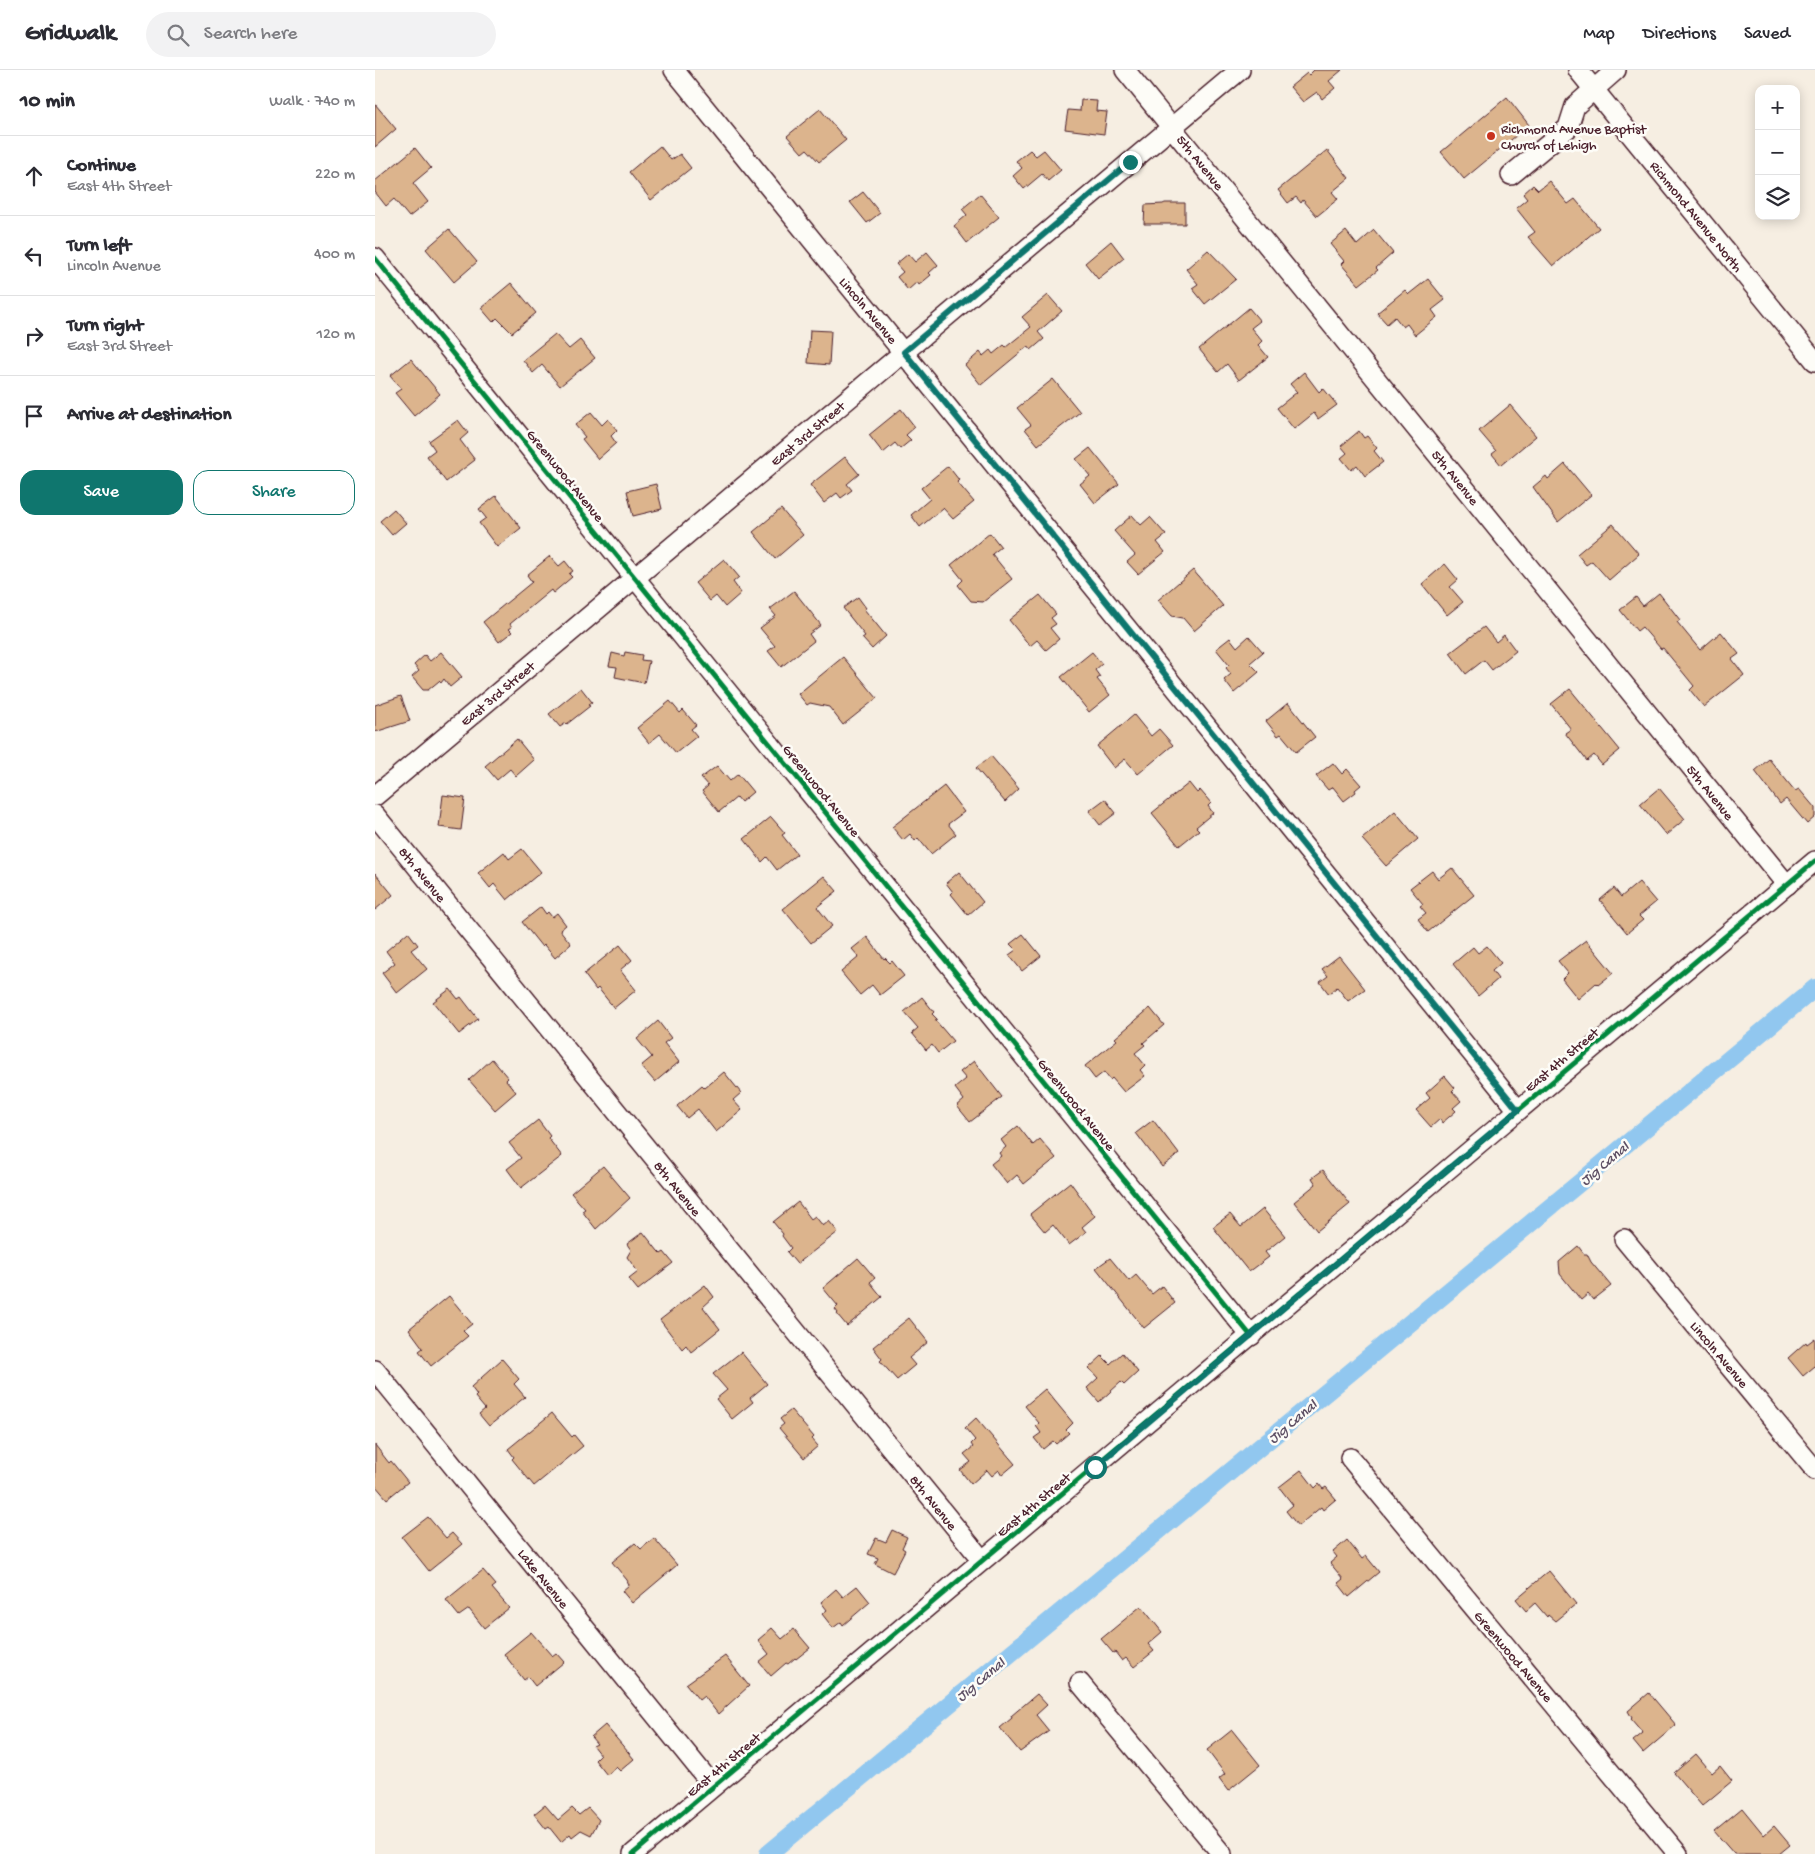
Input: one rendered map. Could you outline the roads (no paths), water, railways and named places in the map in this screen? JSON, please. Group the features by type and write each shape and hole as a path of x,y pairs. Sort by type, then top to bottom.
{"street":[{"name":"Lincoln Avenue","path":"674,70 1518,1110"},
{"name":"5th Avenue","path":"1125,70 1787,885"},
{"name":"East 3rd Street","path":"375,796 1240,70"},
{"name":"Richmond Avenue North","path":"1578,70 1815,361"},
{"path":"1511,175 1568,128 1575,106 1616,70"},
{"name":"Greenwood Avenue","path":"375,258 1251,1336"},
{"name":"8th Avenue","path":"375,815 982,1560"},
{"name":"East 4th Street","path":"633,1854 1815,861"},
{"name":"Lincoln Avenue","path":"1624,1239 1815,1470"},
{"name":"Lake Avenue","path":"375,1370 713,1786"},
{"name":"Greenwood Avenue","path":"1350,1458 1678,1854"},
{"path":"1080,1683 1222,1854"}],"waterway":[{"name":"Jig Canal","path":"768,1854 1815,988"}],"place":[{"name":"Richmond Avenue Baptist Church of Lehigh","path":"1491,136"}]}
